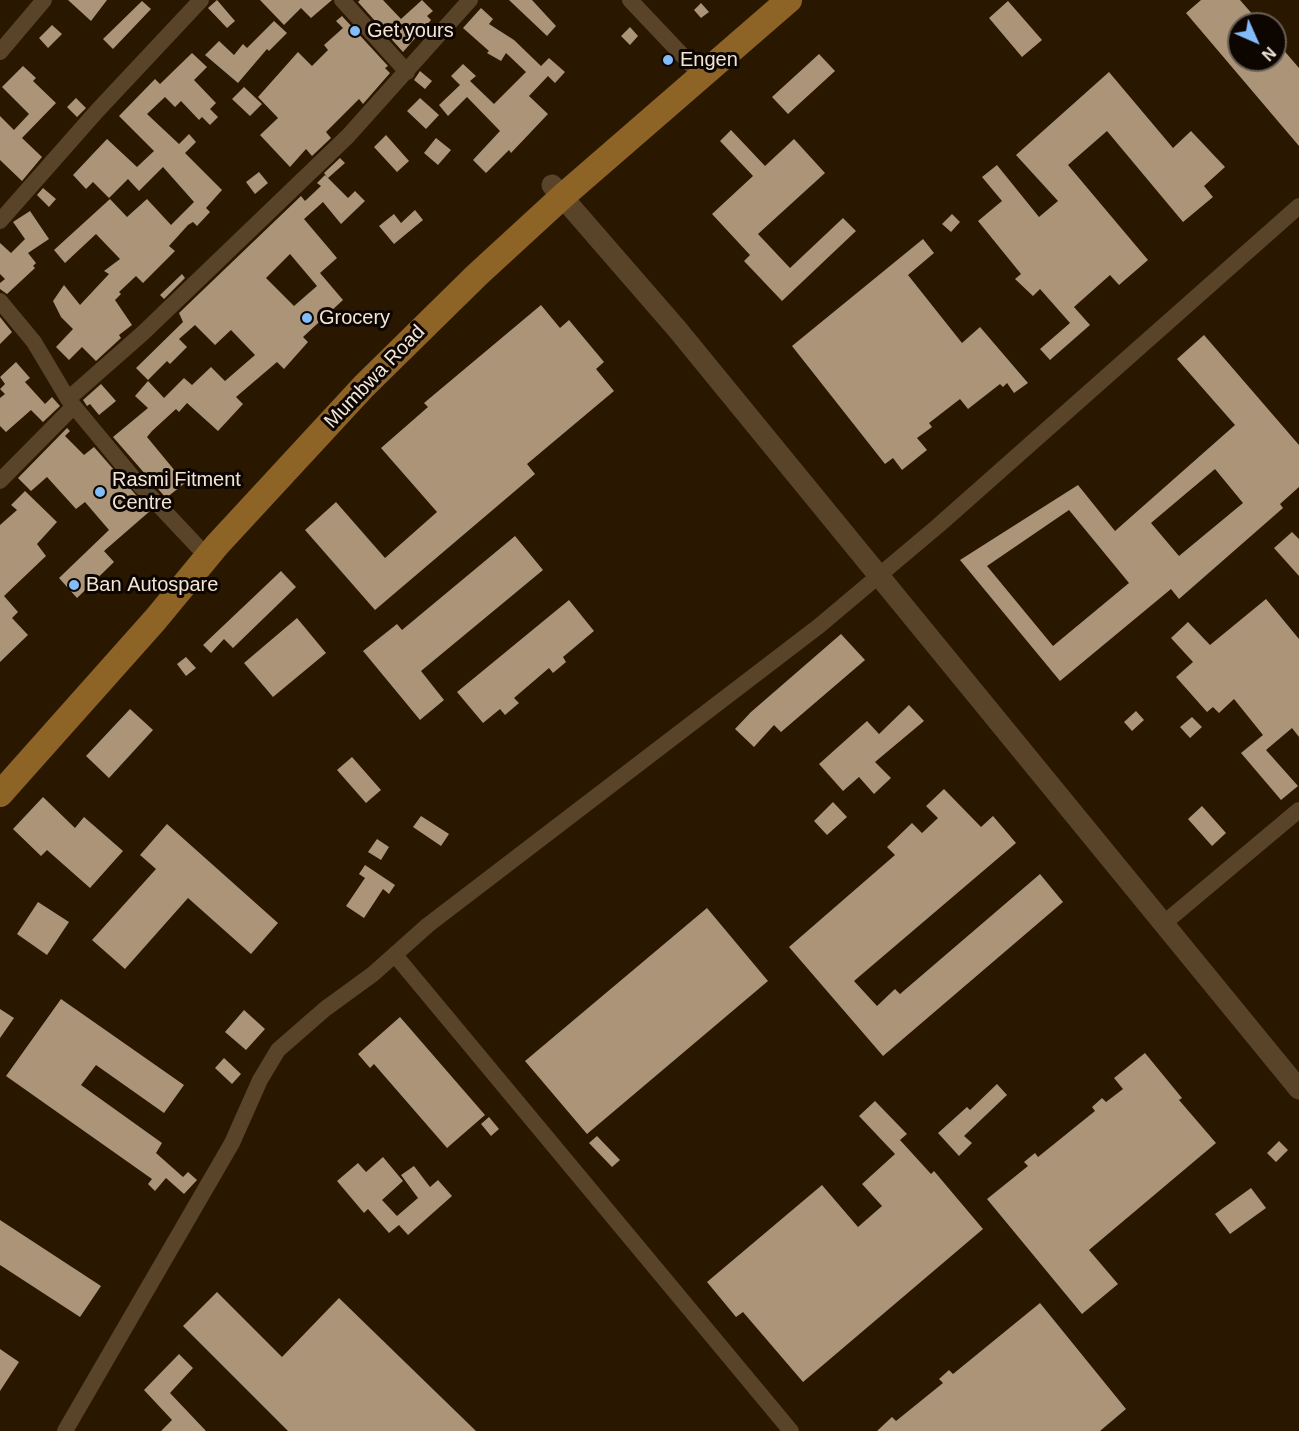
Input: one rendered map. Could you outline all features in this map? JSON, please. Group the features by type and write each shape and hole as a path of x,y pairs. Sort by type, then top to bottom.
{"main road":[{"name":"Mumbwa Road","path":"0,772 198,547 357,370 413,312 696,69 764,0"},
{"name":"Mumbwa Road","path":"696,69 789,0"},
{"name":"Mumbwa Road","path":"0,794 155,621 218,545 326,427 557,190"}],"street":[{"path":"0,52 44,0"},
{"path":"0,221 97,111 201,0"},
{"path":"342,0 407,72"},
{"path":"0,481 71,403 348,136 470,0"},
{"path":"630,0 696,69"},
{"path":"557,190 678,329 1299,1089"},
{"path":"65,1431 232,1143 260,1080 278,1050 395,955 428,925 651,752 732,694 879,575 1299,206"},
{"path":"0,301 34,342 71,403 135,480 198,547"},
{"path":"1163,924 1299,810"},
{"path":"395,955 791,1431"}],"building":[{"path":"68,0 107,0 91,21"},
{"path":"217,0 235,21 227,28 208,8"},
{"path":"260,0 332,0 311,18 301,8 284,25"},
{"path":"360,0 383,0 401,19 422,0 433,11 427,16 431,20 403,52 358,2"},
{"path":"509,0 532,0 556,26 547,36"},
{"path":"1201,0 1240,0 1250,12 1227,12 1227,61 1186,13"},
{"path":"142,1 151,9 113,49 103,39"},
{"path":"1008,1 1042,40 1022,57 989,18"},
{"path":"701,3 709,12 701,18 694,10"},
{"path":"481,8 493,19 489,24 514,40 541,66 549,58 565,72 555,83 548,76 529,96 548,114 511,153 509,150 486,173 473,160 500,131 467,97 448,116 439,105 460,85 451,76 463,64 476,76 470,81 494,104 526,72 506,53 501,61 487,53 489,51 463,28"},
{"path":"342,16 388,66 385,68 390,73 363,104 359,99 326,132 331,138 312,156 306,149 290,167 260,135 278,118 258,97 298,52 312,66 328,50 324,45 343,28 336,21"},
{"path":"274,21 287,33 269,51 267,49 238,83 205,55 219,41 234,55 243,44 247,48"},
{"path":"52,25 62,34 48,48 39,38"},
{"path":"630,27 638,36 630,45 621,36"},
{"path":"192,53 207,67 194,80 216,103 210,109 218,117 210,125 202,117 199,120 181,101 175,107 165,97 147,114 179,144 189,134 196,142 185,153 222,190 206,208 210,212 197,226 193,222 188,225 169,246 175,251 143,283 136,276 119,292 121,294 115,300 132,325 119,335 121,338 96,361 82,347 69,360 56,347 73,329 61,317 53,301 64,285 80,305 109,274 104,271 120,259 96,234 65,263 54,250 110,199 127,217 147,199 171,225 194,202 163,167 139,191 128,179 109,198 93,182 86,189 73,175 107,139 137,167 154,151 119,116 155,79 160,84"},
{"path":"819,54 835,71 788,114 772,97"},
{"path":"1287,54 1299,68 1299,146 1236,72 1287,72"},
{"path":"23,66 36,78 33,81 56,103 22,138 42,157 22,181 0,160 0,116 14,130 29,114 2,87"},
{"path":"420,71 432,81 425,89 414,80"},
{"path":"1109,72 1173,148 1191,131 1225,167 1204,186 1213,197 1183,222 1107,131 1068,165 1148,260 1119,285 1110,275 1074,307 1090,325 1050,360 1040,349 1070,323 1040,289 1033,296 1015,279 1021,274 978,221 1002,201 982,177 997,165 1039,217 1058,201 1016,155"},
{"path":"244,87 262,104 250,116 232,99"},
{"path":"76,98 86,108 77,117 67,107"},
{"path":"420,98 439,115 426,129 407,111"},
{"path":"731,130 765,166 794,139 825,173 758,234 790,268 843,218 856,231 782,301 744,261 750,255 712,214 753,176 720,141"},
{"path":"386,135 409,161 397,172 374,147"},
{"path":"436,138 451,150 438,165 424,153"},
{"path":"340,158 345,163 328,178 324,173"},
{"path":"259,172 268,183 255,194 246,182"},
{"path":"325,175 348,198 355,191 365,201 341,224 323,202 304,219 337,258 320,273 343,300 303,337 308,342 284,369 277,362 236,397 243,404 218,431 187,403 179,412 176,409 152,431 147,437 185,483 166,498 113,437 148,408 135,396 148,381 164,398 184,378 192,385 211,367 225,381 255,355 231,330 215,345 195,325 179,339 187,347 170,364 167,361 148,380 136,368 183,322 179,313 301,196 305,201 321,186 317,183","holes":["290,254 317,286 294,306 266,278"]},
{"path":"43,188 56,199 49,207 37,195"},
{"path":"415,210 423,220 394,244 379,226 394,214 401,223"},
{"path":"30,211 49,239 28,253 36,263 33,266 35,268 7,294 0,289 0,283 5,279 0,274 0,243 11,253 25,239 13,222"},
{"path":"952,214 960,222 951,232 942,224"},
{"path":"923,239 934,253 908,275 962,343 980,327 1028,383 1014,393 1007,383 1003,387 1000,384 968,409 960,399 929,423 932,427 917,438 927,450 902,470 893,458 885,464 792,346"},
{"path":"182,274 185,278 164,299 160,295"},
{"path":"541,305 560,328 569,320 604,362 596,369 614,391 527,464 535,474 375,610 305,530 336,502 385,558 437,512 381,448 428,407 424,403"},
{"path":"0,317 12,332 0,344"},
{"path":"1204,335 1299,445 1299,487 1280,504 1283,508 1179,599 1171,589 1060,681 960,560 1078,485 1115,531 1235,425 1177,359","holes":["1215,469 1243,503 1179,556 1151,523","1069,510 1129,583 1053,646 987,566"]},
{"path":"16,362 30,378 25,382 45,404 52,397 60,406 43,422 31,410 6,432 0,426 0,398 5,394 0,389 5,384 0,377"},
{"path":"101,384 116,401 99,415 90,404 87,406 83,400"},
{"path":"67,428 70,431 65,436 84,455 94,447 150,511 104,551 114,562 77,598 59,578 109,530 85,502 76,509 47,477 31,491 18,478"},
{"path":"25,491 57,522 37,544 46,556 4,596 18,612 12,618 28,635 0,662 0,525 17,510 11,505"},
{"path":"1292,532 1299,539 1299,576 1274,548"},
{"path":"515,536 543,570 421,671 444,700 420,720 363,651 397,624 402,630"},
{"path":"281,571 296,587 233,648 224,639 211,653 203,645"},
{"path":"1266,599 1299,639 1299,737 1292,728 1266,750 1298,786 1281,800 1241,753 1263,735 1234,699 1219,713 1213,707 1207,712 1176,677 1193,662 1171,638 1188,622 1210,645"},
{"path":"569,600 594,631 563,657 566,662 553,673 549,668 514,698 519,703 505,715 500,709 483,723 457,692"},
{"path":"297,618 326,653 273,697 244,663"},
{"path":"841,634 865,660 781,732 774,725 754,747 735,729 751,712"},
{"path":"186,657 196,668 186,676 177,664"},
{"path":"909,705 924,721 875,762 891,778 874,794 859,777 843,791 819,764 867,721 879,734"},
{"path":"130,709 153,730 109,778 86,756"},
{"path":"1136,711 1144,720 1132,731 1124,722"},
{"path":"1192,717 1202,727 1190,738 1180,727"},
{"path":"352,757 381,790 366,803 337,770"},
{"path":"944,789 981,827 993,816 1016,843 854,981 877,1006 895,989 900,994 1040,874 1063,902 883,1056 789,947 895,855 887,847 912,823 922,833 938,818 926,806"},
{"path":"43,797 75,828 84,817 123,851 90,888 47,850 41,856 13,829"},
{"path":"833,802 847,817 827,835 814,821"},
{"path":"1202,806 1226,833 1212,846 1188,819"},
{"path":"421,816 449,834 441,846 413,827"},
{"path":"167,824 278,923 251,954 188,898 125,969 92,940 156,869 140,855"},
{"path":"377,839 389,847 381,860 368,852"},
{"path":"365,865 395,885 389,894 383,889 364,918 346,906 365,878 359,874"},
{"path":"38,902 69,922 47,955 17,934"},
{"path":"707,908 768,981 587,1134 525,1061"},
{"path":"61,999 184,1085 164,1113 96,1065 81,1085 162,1143 156,1153 183,1177 188,1172 197,1180 184,1194 166,1178 155,1191 148,1184 152,1179 6,1076"},
{"path":"0,1009 14,1018 0,1038"},
{"path":"244,1010 265,1029 246,1050 225,1032"},
{"path":"400,1017 485,1115 447,1148 374,1064 370,1068 358,1054"},
{"path":"1145,1053 1182,1098 1179,1100 1216,1143 1089,1250 1118,1284 1082,1314 987,1199 1028,1166 1024,1162 1035,1153 1038,1157 1095,1111 1092,1107 1102,1098 1106,1102 1123,1089 1114,1078"},
{"path":"224,1058 241,1074 232,1084 215,1068"},
{"path":"997,1084 1007,1095 964,1136 972,1143 959,1156 938,1133 967,1107 970,1110"},
{"path":"875,1101 907,1134 900,1140 931,1174 934,1171 983,1229 803,1382 743,1312 736,1317 707,1282 822,1185 858,1227 882,1206 862,1184 895,1154 859,1116"},
{"path":"489,1117 499,1129 491,1136 481,1124"},
{"path":"597,1136 620,1160 612,1167 589,1143"},
{"path":"1279,1141 1288,1150 1276,1162 1267,1153"},
{"path":"383,1157 403,1181 382,1200 397,1216 418,1198 401,1175 414,1166 430,1187 438,1180 452,1196 408,1235 399,1225 389,1233 368,1209 364,1213 337,1181 358,1163 366,1172"},
{"path":"1251,1188 1266,1208 1230,1234 1215,1214"},
{"path":"0,1220 101,1286 80,1317 0,1265"},
{"path":"217,1292 282,1357 339,1298 476,1431 288,1431 183,1326"},
{"path":"1040,1303 1126,1409 1100,1431 877,1431 892,1417 896,1421 943,1383 939,1379 949,1370 953,1374"},
{"path":"0,1349 19,1362 0,1391"},
{"path":"179,1354 193,1368 170,1393 206,1431 161,1431 172,1420 144,1390"}],"place":[{"name":"Get yours","path":"355,31"},
{"name":"Engen","path":"668,60"},
{"name":"Grocery","path":"307,318"},
{"name":"Rasmi Fitment Centre","path":"100,492"},
{"name":"Ban Autospare","path":"74,585"}]}
